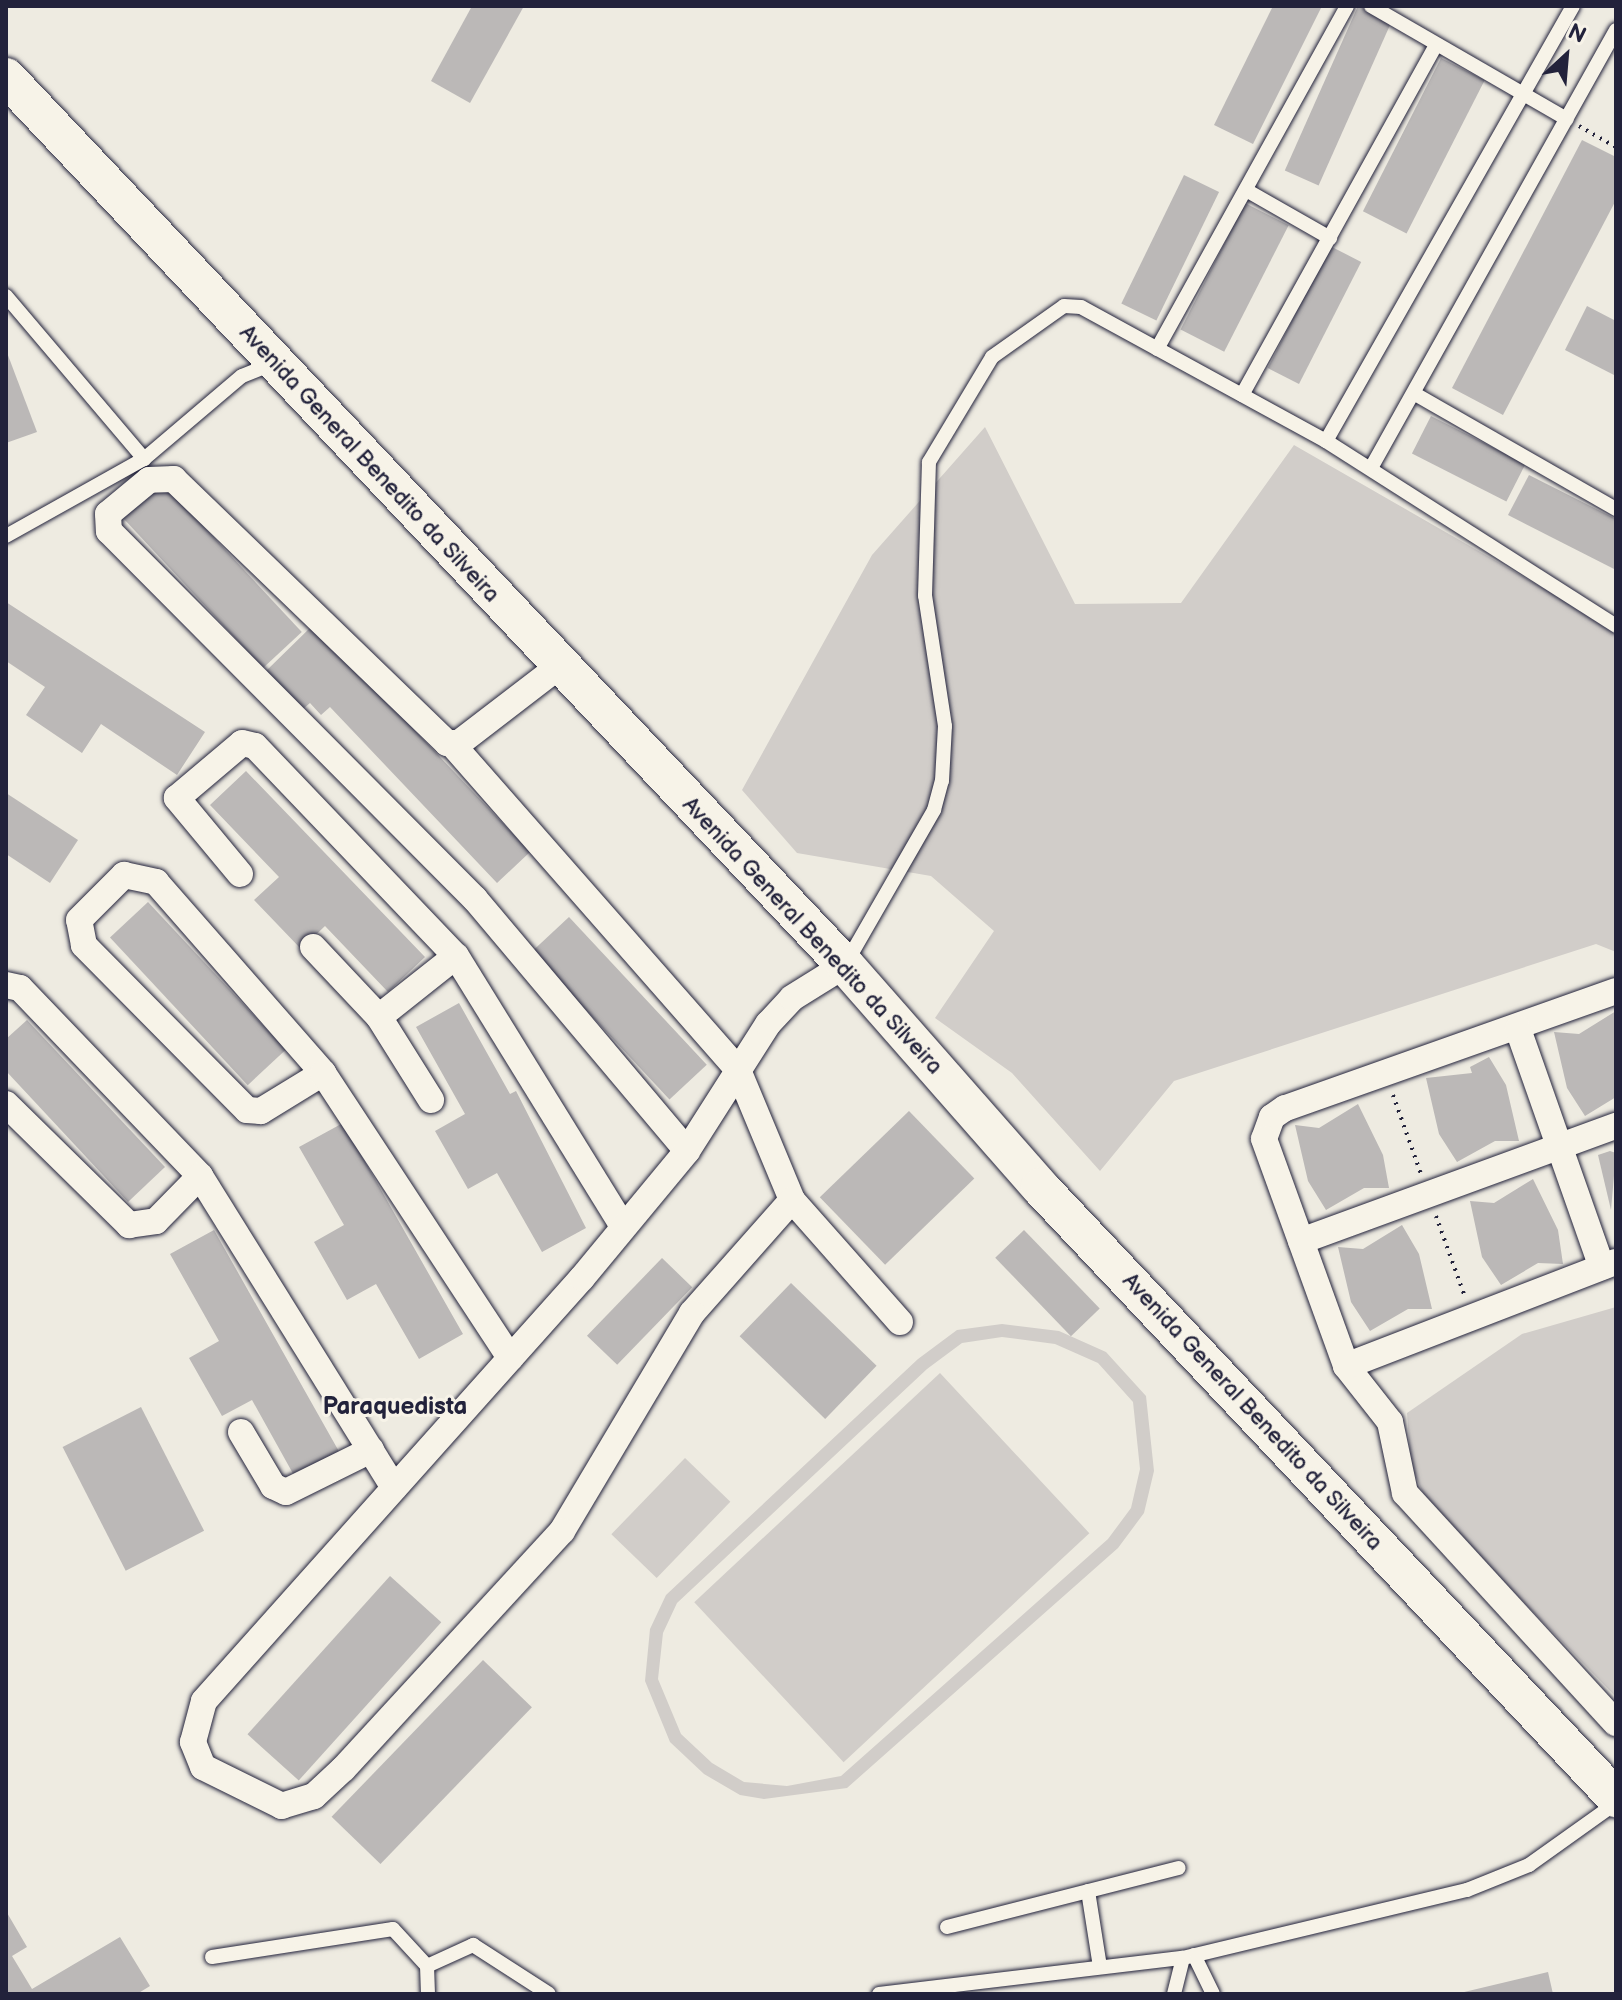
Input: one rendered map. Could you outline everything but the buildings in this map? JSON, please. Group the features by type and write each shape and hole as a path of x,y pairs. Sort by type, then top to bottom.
{"main road":[{"name":"Avenida General Benedito da Silveira","path":"6,77 558,667 845,965 1040,1187 1616,1801"}],"street":[{"path":"687,1151 475,899 109,531 108,514 149,480 174,479 452,744 738,1070 792,1200 900,1322"},
{"path":"452,744 558,667"},
{"path":"240,874 177,798 242,743 255,746 456,956 623,1226"},
{"path":"323,1073 261,1111 247,1110 84,945 79,920 124,875 156,882 323,1073 510,1358"},
{"path":"313,947 379,1017 431,1100"},
{"path":"379,1017 456,956"},
{"path":"792,1200 692,1313 562,1531 343,1769 314,1796 282,1806 226,1784 203,1767 193,1742 204,1701 510,1358 687,1151 738,1070 792,998 845,965"},
{"path":"6,985 20,988 200,1176 394,1488"},
{"path":"1616,991 1272,1117 1264,1145 1346,1366 1388,1418 1397,1477 1421,1515 1616,1723"},
{"path":"1346,1366 1609,1264 1559,1146 1518,1029"},
{"path":"6,1104 129,1225 156,1221 200,1176"},
{"path":"1301,1241 1616,1126"},
{"path":"241,1432 273,1486 286,1492 371,1450"}],"lane":[{"path":"1157,349 1347,6"},
{"path":"1371,6 1567,119"},
{"path":"1326,441 1573,6"},
{"path":"1371,468 1616,30"},
{"path":"1242,395 1436,45"},
{"path":"1246,190 1330,238"},
{"path":"6,296 144,459"},
{"path":"845,965 934,810 942,781 945,726 925,596 929,462 984,366 1064,306 1081,307 1326,441 1616,626"},
{"path":"6,536 144,459 242,376 271,363"},
{"path":"1415,394 1616,509"},
{"path":"879,1994 1188,1956 1467,1890 1529,1865 1616,1801"},
{"path":"947,1927 1179,1868"},
{"path":"1088,1891 1100,1967"},
{"path":"212,1957 393,1929 427,1966 428,1994"},
{"path":"427,1966 482,1946 549,1994"},
{"path":"1174,1994 1188,1956"},
{"path":"1188,1956 1213,1994"}],"path":[{"path":"1567,119 1616,147"}],"shaded area":[{"path":"985,427 1075,604 1181,603 1294,445 1616,630 1616,952 1596,944 1174,1081 1100,1171 1012,1073 935,1018 994,931 931,876 797,853 742,790 872,555"},
{"path":"1616,1307 1616,1697 1428,1504 1411,1466 1407,1413 1522,1334"},
{"path":"1002,1324 1059,1331 1106,1352 1146,1396 1154,1471 1144,1513 1118,1548 847,1788 764,1799 740,1795 704,1774 670,1742 645,1681 650,1629 666,1595 918,1359 957,1330","holes":["1002,1337 1055,1344 1098,1363 1133,1402 1140,1469 1131,1508 1108,1539 841,1776 787,1786 744,1782 712,1763 681,1734 658,1679 663,1633 677,1603 927,1369 962,1343"]},
{"path":"940,1373 1089,1533 844,1762 694,1602"},
{"path":"685,1458 730,1502 657,1578 611,1534"}],"district":[{"name":"Paraquedista","path":"395,1407"}]}
